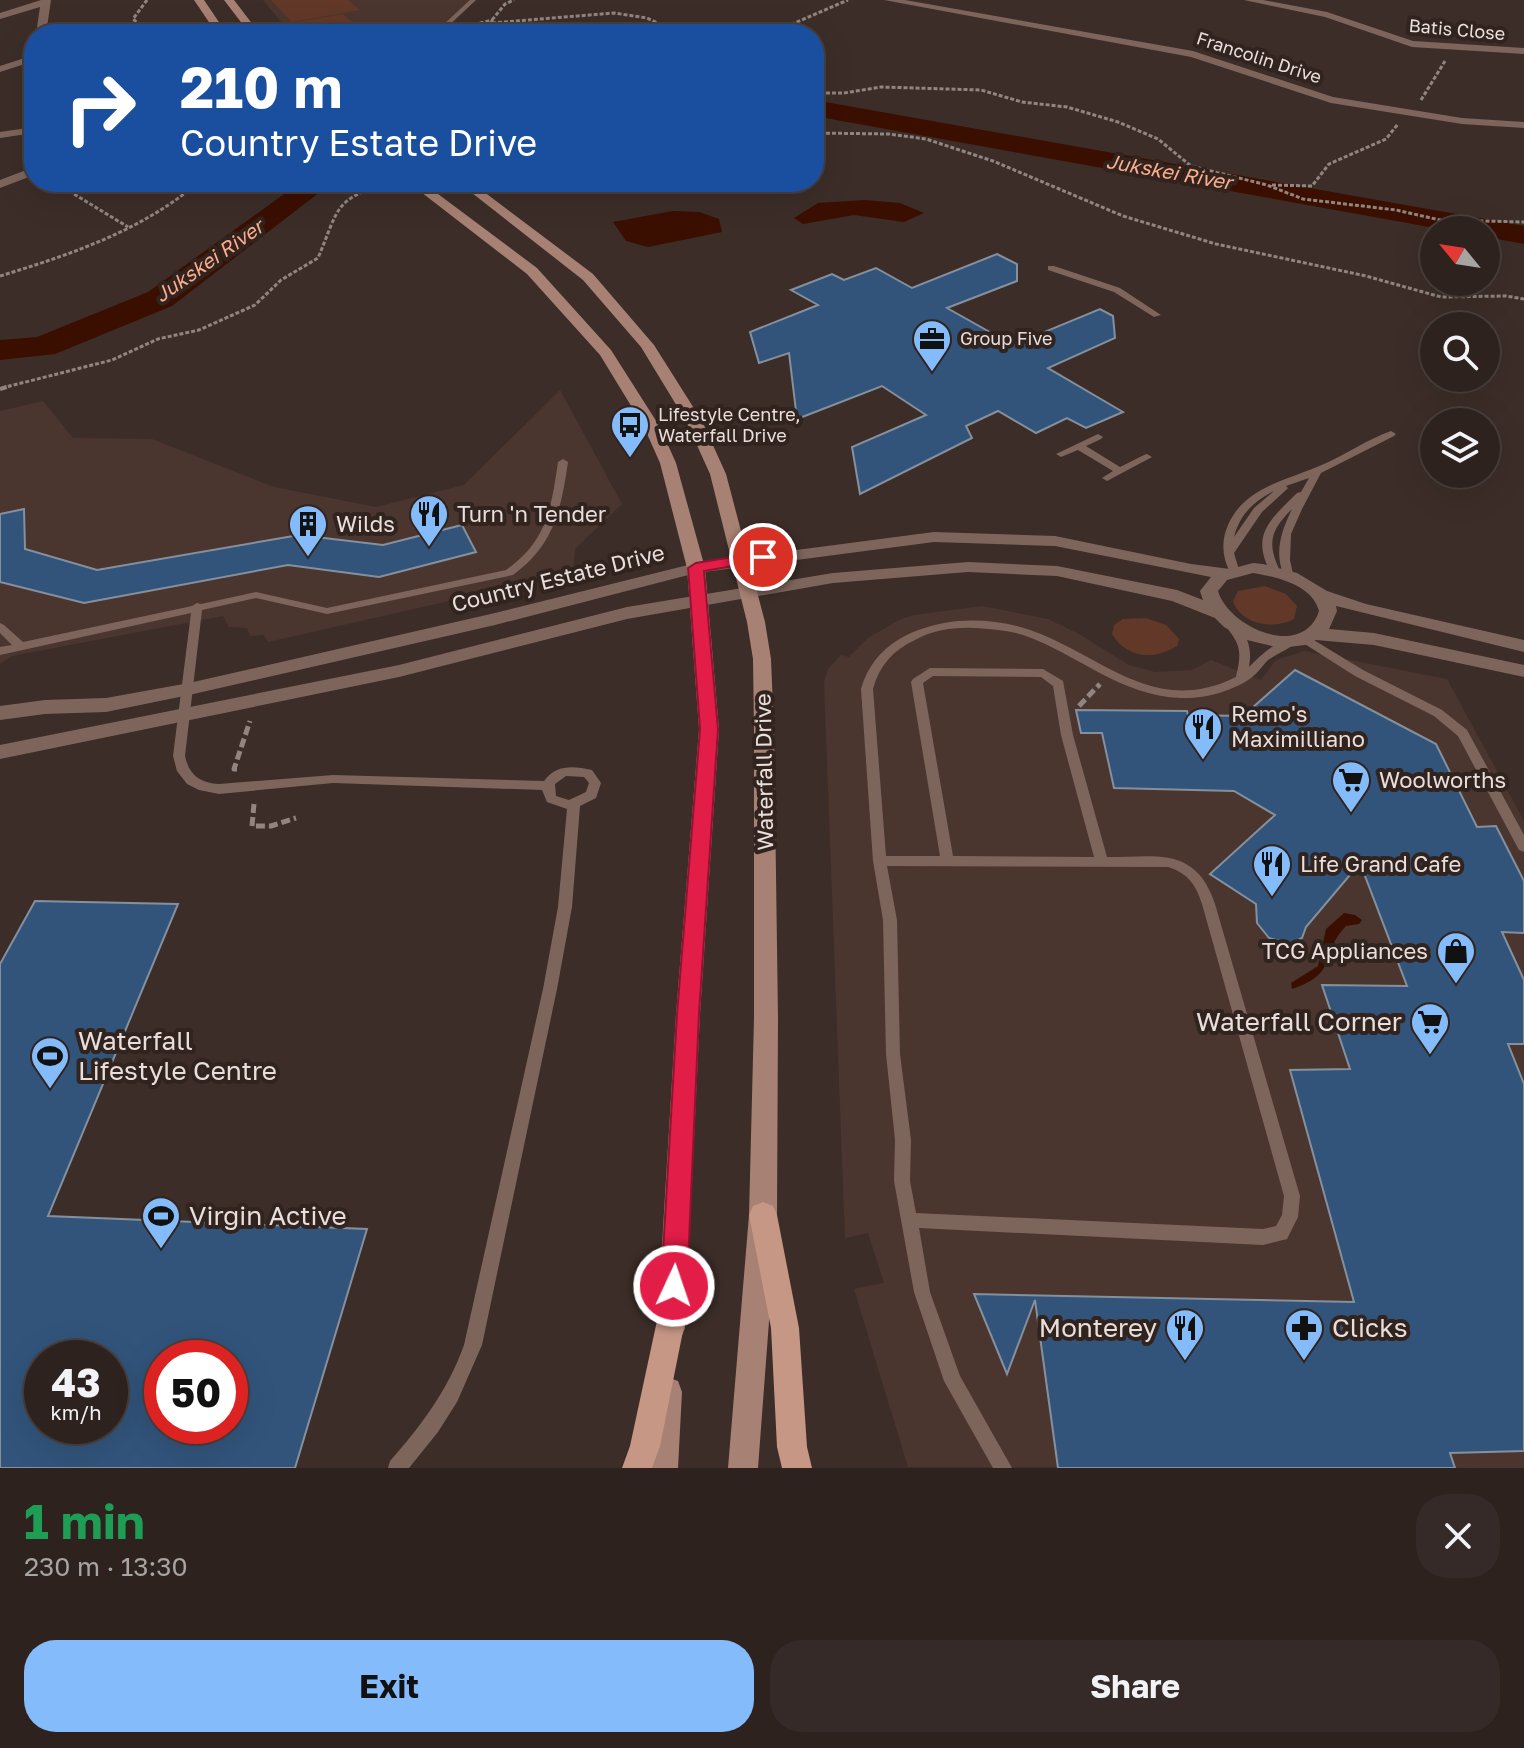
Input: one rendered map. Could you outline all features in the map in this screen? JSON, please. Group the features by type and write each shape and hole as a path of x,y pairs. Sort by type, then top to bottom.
{"main road":[{"path":"199,0 215,24"},
{"path":"229,0 247,24"},
{"path":"428,192 532,271 606,353 652,427 668,463 696,568 709,729 688,1014 663,1468"},
{"name":"Waterfall Drive","path":"476,192 588,277 647,345 694,421 718,474 749,593 762,659 766,1018 763,1215 743,1468"},
{"path":"763,1215 785,1328 792,1447 797,1468"},
{"path":"637,1468 645,1446 672,1316"}],"street":[{"name":"Francolin Drive","path":"889,0 1193,54 1321,98 1473,122 1524,125"},
{"name":"Batis Close","path":"1249,0 1327,15 1403,42 1524,51"},
{"path":"0,16 46,2 43,24"},
{"path":"0,69 24,61"},
{"path":"0,135 24,131"},
{"path":"0,184 24,175"},
{"name":"Country Estate Drive","path":"0,713 45,707 106,705 189,689 495,619 696,568 934,537 1055,541 1191,569 1229,566 1282,573"},
{"path":"1216,613 1209,590 1229,566"},
{"path":"0,752 399,671 627,613 833,578 1000,567 1057,571 1177,596 1216,613 1231,626 1261,638 1374,639 1524,671"},
{"path":"1282,573 1320,595 1362,609 1524,646"},
{"path":"1304,637 1323,626 1327,616 1320,595"}],"lane":[{"path":"447,24 473,0"},
{"path":"1051,268 1117,290 1157,315"},
{"path":"1229,566 1258,510 1295,479 1391,434"},
{"path":"1061,454 1098,437"},
{"path":"1079,446 1120,471"},
{"path":"1107,478 1147,457"},
{"path":"0,651 197,606 265,595 327,611 509,573 525,563 542,542 556,505 563,462"},
{"path":"1282,573 1282,543 1317,471"},
{"path":"1282,573 1265,550 1265,538 1276,520 1311,485"},
{"path":"197,606 179,756 185,776 201,786 212,789 333,779 548,786"},
{"path":"1003,1468 953,1381 922,1292 902,1181 903,1140 893,1054 890,920 880,861 867,689 879,660 893,646 939,627 1001,624 1043,638 1133,685 1180,694 1202,692 1241,679 1264,658 1304,637 1359,673 1438,713 1463,733 1524,847"},
{"path":"1231,626 1241,635 1246,650 1241,679"},
{"path":"0,627 20,646"},
{"path":"947,860 917,682 930,672 1043,673 1059,684 1067,735 1102,862"},
{"path":"564,771 588,773 593,778 595,789 586,800 574,804 556,802 548,794 548,786 552,778 564,771"},
{"path":"397,1468 444,1409 466,1366 480,1319 553,976 565,907 574,804"},
{"path":"880,861 1168,862 1192,870 1201,883 1292,1196 1290,1217 1281,1233 1263,1237 909,1220"}],"path":[{"path":"139,24 133,19 147,0"},
{"path":"488,24 505,4 514,0"},
{"path":"792,24 848,0"},
{"path":"474,24 567,14 614,13 647,18 659,24"},
{"path":"1267,185 1312,186 1329,164 1386,139 1410,113 1445,62 1444,47"},
{"path":"824,93 881,87 958,87 1022,102 1067,107 1151,136 1191,166 1267,185 1303,199 1340,206 1396,210 1440,220 1524,222"},
{"path":"824,133 889,134 926,139 993,161 1123,216 1216,244 1366,276 1441,297 1506,296 1524,299"},
{"path":"18,177 24,180"},
{"path":"71,192 128,227"},
{"path":"0,276 81,248 128,227 188,192"},
{"path":"0,389 112,360 158,339 199,330 251,307 281,280 318,258 333,211 339,203 361,192"},
{"path":"1067,735 1079,733 1074,710 1109,675"},
{"path":"248,704 250,720 234,769 255,768 252,826 271,826 296,818"}],"shaded area":[{"path":"263,0 476,0 451,24 283,24"},
{"path":"271,0 348,0 360,10 292,22"},
{"path":"343,14 354,24 286,24"},
{"path":"865,200 900,203 924,213 904,222 854,215 803,224 794,218 818,203"},
{"path":"673,211 699,212 719,219 722,232 648,247 626,241 613,222"},
{"name":"Wilds","path":"560,390 622,504 575,549 573,573 268,642 264,635 250,636 247,628 229,627 223,616 12,656 0,664 0,411 43,401 73,438 152,439 274,487 376,507 464,485"},
{"path":"1265,586 1286,594 1297,606 1294,619 1277,624 1259,623 1237,609 1233,601 1238,591"},
{"name":"Waterfall Corner","path":"982,606 1048,619 1129,665 1155,672 1192,670 1211,660 1261,680 1276,660 1304,651 1447,679 1524,821 1524,1468 908,1467 854,1289 884,1283 868,1233 845,1238 824,682 828,669 841,655 849,657 868,638 899,620 914,615"},
{"path":"1146,618 1166,625 1179,639 1177,646 1159,654 1142,655 1125,648 1112,634 1114,625 1123,619"},
{"path":"1344,913 1362,920 1359,924 1346,926 1317,976 1292,989 1291,983 1318,966 1326,929"}],"building":[{"name":"Group Five","path":"997,254 1017,264 1017,281 947,308 1013,345 1100,309 1113,316 1115,338 1048,368 1123,412 1086,428 1067,418 1036,433 998,411 966,426 972,438 860,494 852,447 926,415 882,386 797,419 789,353 759,363 750,332 818,305 791,290 832,274 844,280 876,268 912,288"},
{"name":"Wilds","path":"24,509 25,549 97,570 299,535 383,545 462,525 476,552 379,577 288,565 84,603 0,582 0,514"},
{"name":"Waterfall Corner","path":"1295,670 1436,744 1477,827 1496,826 1524,881 1524,933 1502,932 1524,980 1524,1044 1508,1044 1524,1084 1524,1451 1450,1453 1455,1468 1058,1468 1035,1300 1007,1374 974,1294 1354,1302 1290,1070 1350,1069 1322,985 1407,986 1360,863 1306,927 1302,938 1290,944 1269,938 1257,923 1256,904 1210,874 1275,815 1234,791 1114,788 1102,733 1081,733 1076,710 1187,711 1188,715 1243,716"},
{"name":"Waterfall Lifestyle Centre","path":"35,901 178,904 48,1216 367,1229 295,1468 0,1468 0,964"}],"waterway":[{"name":"Jukskei River","path":"824,110 1524,235"},
{"name":"Jukskei River","path":"0,350 43,347 160,299 305,192"}],"place":[{"name":"Group Five","path":"932,373"},
{"name":"Lifestyle Centre, Waterfall Drive","path":"630,459"},
{"name":"Turn 'n Tender","path":"429,548"},
{"name":"Wilds","path":"308,558"},
{"name":"Remo's Maximilliano","path":"1203,761"},
{"name":"Woolworths","path":"1351,814"},
{"name":"Life Grand Cafe","path":"1272,898"},
{"name":"TCG Appliances","path":"1456,985"},
{"name":"Waterfall Corner","path":"1430,1056"},
{"name":"Waterfall Lifestyle Centre","path":"50,1090"},
{"name":"Virgin Active","path":"161,1250"},
{"name":"Monterey","path":"1185,1362"},
{"name":"Clicks","path":"1304,1362"}],"route":[{"path":"674,1286 688,1014 709,729 696,568 763,557"}]}
